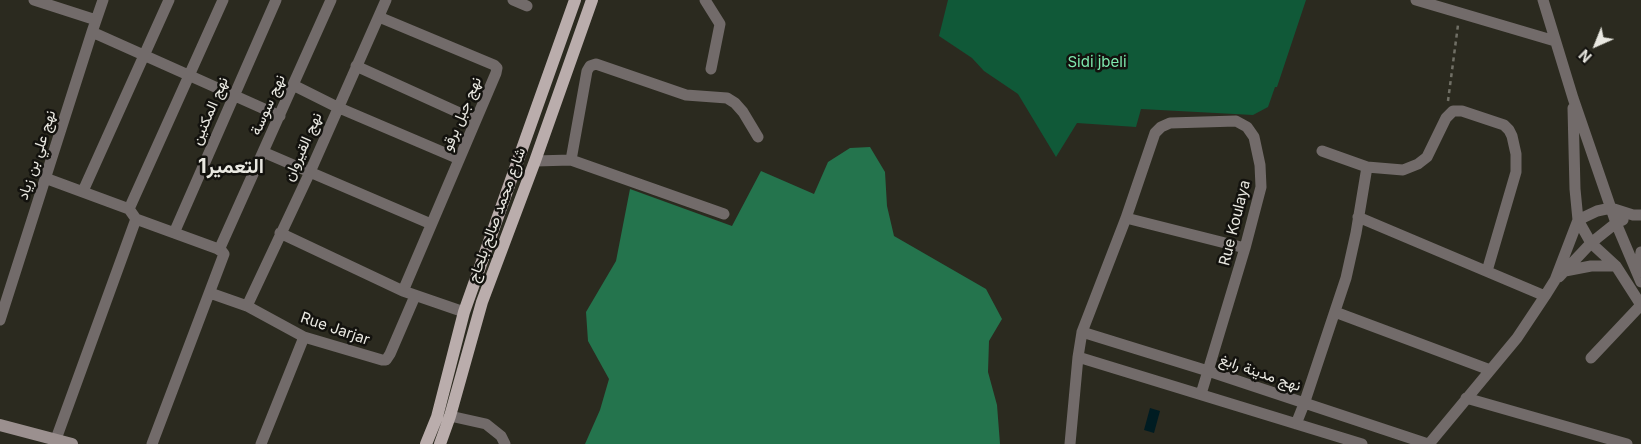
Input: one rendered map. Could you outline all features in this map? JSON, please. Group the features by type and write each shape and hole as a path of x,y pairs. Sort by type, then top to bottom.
{"main road":[{"name":"شارع محمد صالح بلحاج","path":"426,444 438,417 464,312 575,0"},
{"name":"شارع محمد صالح بلحاج","path":"440,444 450,416 482,302 535,161 592,0"}],"street":[{"path":"34,0 96,20"},
{"name":"نهج علي بن زياد","path":"0,320 92,32 104,0"},
{"path":"83,191 169,0"},
{"path":"129,209 223,0"},
{"name":"نهج المكنين","path":"174,234 276,0"},
{"name":"نهج سوسة","path":"152,444 210,294 222,252 263,152 331,0"},
{"name":"نهج القيروان","path":"247,306 280,232 310,172 337,107 386,0"},
{"path":"513,0 527,6"},
{"path":"704,0 720,24 711,69"},
{"path":"1416,0 1555,41"},
{"path":"1543,0 1573,98 1616,223 1639,278"},
{"name":"نهج جبل برقو","path":"379,17 494,65 497,68 403,291"},
{"path":"92,32 280,116"},
{"path":"571,160 587,71 590,66 596,64 680,94 727,98 736,103 758,137"},
{"path":"356,66 475,120"},
{"path":"293,85 337,107 459,159"},
{"path":"1573,98 1574,189 1578,220 1591,243 1616,266 1641,305 1590,358"},
{"path":"1322,151 1367,167 1403,170 1418,164 1427,157 1450,112 1457,111 1500,123 1509,130 1514,143 1516,172 1487,271"},
{"name":"Rue Koulaya","path":"1070,444 1082,332 1126,218 1155,134 1161,127 1170,123 1227,120 1239,122 1247,127 1254,137 1262,176 1261,187 1245,248 1201,394"},
{"path":"263,152 432,224"},
{"path":"535,161 571,160 724,214"},
{"path":"1296,424 1346,278 1367,167"},
{"path":"45,178 129,209 136,219 222,252"},
{"path":"1428,444 1517,338 1555,280 1578,220 1597,211 1611,208 1639,214"},
{"path":"1555,280 1591,243 1616,223 1639,214"},
{"path":"1358,217 1545,296"},
{"path":"1126,218 1245,248"},
{"path":"0,425 65,442 136,219"},
{"path":"280,232 414,296 464,312"},
{"path":"1639,278 1641,252"},
{"path":"1565,271 1591,266 1616,266"},
{"name":"Rue Jarjar","path":"210,294 247,306 304,337 382,360 386,360 390,354 414,296"},
{"path":"1335,312 1490,370"},
{"name":"نهج مدينة رابغ","path":"1082,332 1208,371 1428,444"},
{"path":"261,444 304,337"},
{"path":"1078,357 1362,444"},
{"path":"1466,398 1627,444"},
{"path":"450,416 486,424 501,441"}],"path":[{"path":"1446,118 1460,12"}],"green space":[{"name":"Sidi jbeli","path":"948,0 1306,0 1277,87 1275,87 1268,107 1253,115 1141,109 1136,127 1077,123 1056,157 1018,94 984,71 972,58 939,36"},
{"path":"870,147 885,172 887,206 894,236 986,289 1002,319 989,341 988,372 997,405 1000,444 585,444 600,410 609,379 588,341 586,312 616,261 630,189 732,226 761,171 814,194 828,162 850,148"}],"water":[{"path":"1150,408 1160,411 1154,433 1144,430"}],"district":[{"name":"التعمير1","path":"231,167"}]}
